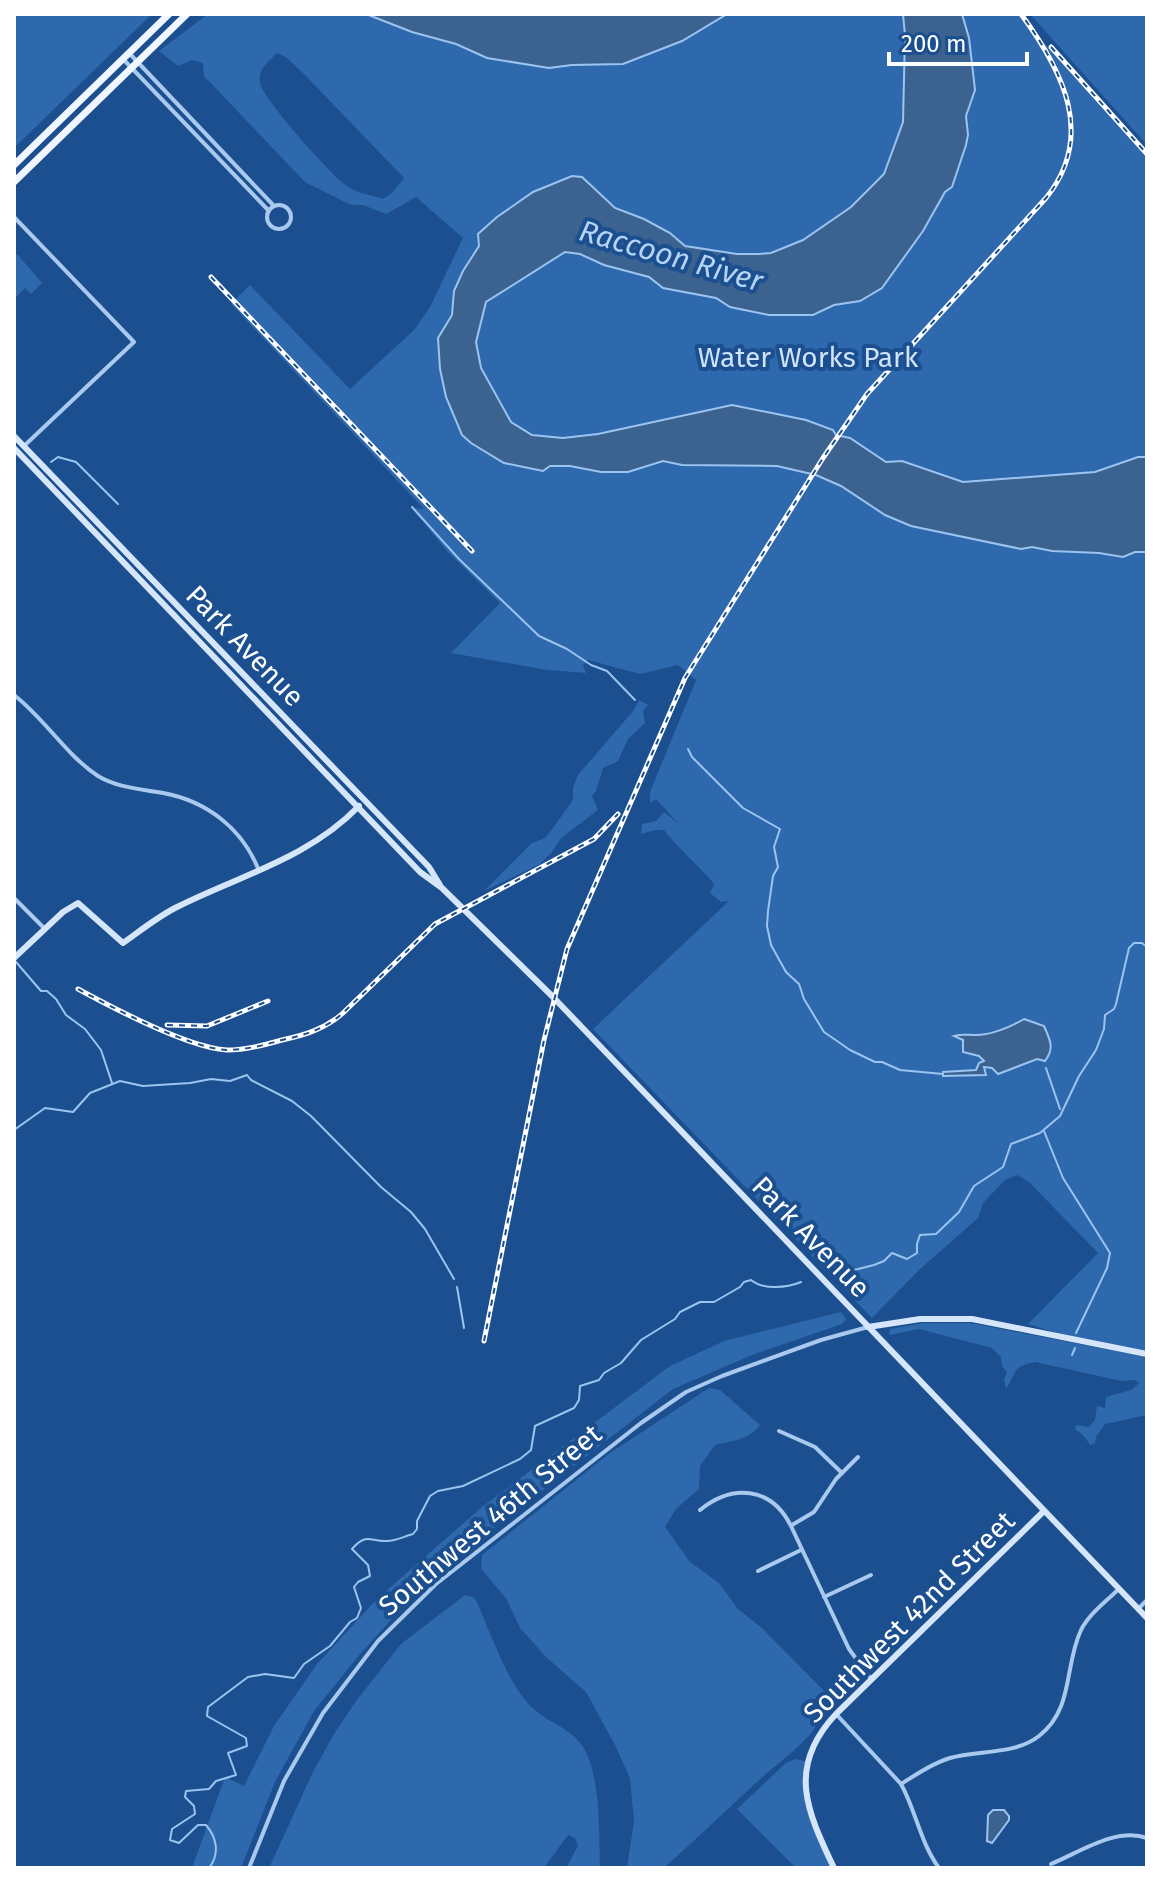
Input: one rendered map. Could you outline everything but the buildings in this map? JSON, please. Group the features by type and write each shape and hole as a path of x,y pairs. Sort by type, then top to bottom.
{"main road":[{"path":"14,165 169,14"},
{"path":"14,182 187,14"},
{"name":"Park Avenue","path":"14,436 18,451 420,872 442,888 553,997 1147,1618"},
{"name":"Park Avenue","path":"18,451 364,800 429,867 442,888"},
{"path":"14,958 70,906 78,903 123,943 173,909 309,846 338,826 364,800"},
{"path":"868,1327 920,1319 972,1319 1147,1354"},
{"name":"Southwest 42nd Street","path":"834,1868 807,1805 805,1779 809,1756 819,1735 871,1679 1044,1511"}],"street":[{"path":"126,56 274,206"},
{"path":"136,66 269,211"},
{"path":"274,206 284,206 290,211 292,218 281,229 274,228 268,222 269,211 274,206"},
{"path":"14,217 134,342 18,451"},
{"path":"14,695 98,776 122,786 184,798 215,814 240,837 259,871"},
{"path":"14,898 45,929"},
{"name":"Southwest 46th Street","path":"249,1868 284,1781 323,1713 378,1641 436,1584 621,1438 686,1392 811,1344 868,1327"},
{"path":"779,1431 815,1447 842,1473"},
{"path":"791,1526 814,1512 830,1487 858,1457"},
{"path":"700,1510 727,1494 748,1493 772,1503 791,1526 853,1657 871,1679"},
{"path":"758,1571 801,1550"},
{"path":"824,1597 871,1575"},
{"path":"901,1784 941,1761 1023,1745 1041,1734 1064,1703 1076,1644 1084,1626 1119,1589"},
{"path":"1138,1609 1147,1600"},
{"path":"836,1714 901,1784 920,1835 939,1868"},
{"path":"1051,1864 1122,1834 1147,1838"}],"green space":[{"path":"14,14 152,14 14,148"},
{"name":"Water Works Park","path":"208,14 370,14 404,29 422,19 706,14 1018,14 1147,158 1147,1351 1060,1334 1028,1324 1098,1253 1029,1182 1017,1175 1005,1180 983,1203 978,1218 919,1270 872,1318 593,1029 729,901 721,902 710,893 714,884 664,830 641,834 642,824 656,821 664,812 678,823 656,799 650,803 650,792 696,680 678,665 640,674 588,660 583,665 586,673 547,670 451,653 500,603 447,551 414,511 415,508 424,509 231,304 250,285 350,389 414,330 430,307 463,238 416,197 386,214 363,205 351,205 305,182 204,76 203,63 192,60 178,66 159,51","holes":["277,53 287,58 404,178 393,192 383,199 347,186 284,119 264,91 260,74"]},
{"path":"1030,14 1147,14 1147,145"},
{"path":"17,254 42,283 31,294 25,288 14,299 14,258"},
{"path":"639,700 648,705 643,711 645,723 628,739 618,761 603,768 592,796 598,810 561,838 540,864 484,891 532,843 545,838 550,832 573,800 578,775 634,710"},
{"path":"841,1312 846,1319 842,1324 752,1355 673,1389 428,1579 360,1654 314,1711 275,1782 241,1868 192,1868 225,1777 244,1786 274,1726 317,1664 378,1598 482,1507 670,1366 724,1341"},
{"path":"923,1323 970,1323 1147,1357 1147,1415 1105,1424 1095,1443 1090,1445 1075,1429 1076,1425 1089,1427 1095,1420 1097,1406 1105,1408 1106,1397 1131,1390 1139,1383 1135,1380 1122,1381 1035,1362 1018,1368 1006,1389 1004,1379 1007,1372 1002,1366 1001,1357 992,1348 919,1329 889,1335 890,1329"},
{"path":"709,1388 720,1390 760,1425 745,1437 715,1445 700,1466 699,1489 676,1509 665,1527 690,1562 719,1583 738,1609 762,1628 831,1698 810,1735 664,1868 627,1868 634,1821 630,1778 615,1745 586,1692 546,1657 520,1628 506,1598 481,1569 482,1555 610,1453"},
{"path":"465,1595 477,1602 502,1660 526,1701 541,1715 573,1735 589,1759 596,1789 600,1868 566,1868 578,1846 575,1838 568,1835 544,1868 269,1868 313,1772 356,1701 401,1644"},
{"path":"796,1759 808,1762 805,1791 834,1868 796,1868 737,1809 786,1763"}],"water":[{"path":"366,14 727,14 682,41 623,64 549,68 487,58 456,44 412,32"},
{"name":"Raccoon River","path":"903,14 962,14 969,38 975,90 966,116 966,145 952,187 945,192 923,231 882,288 860,301 834,305 813,315 769,315 730,307 716,298 663,288 649,277 565,252 486,302 476,342 481,368 511,422 532,435 563,438 598,434 732,405 806,420 833,430 836,435 850,438 886,462 902,461 963,482 1095,472 1138,457 1147,457 1147,552 1135,552 1123,557 1032,547 1021,549 911,526 885,515 841,486 816,475 777,466 682,465 663,461 628,472 601,472 570,466 550,466 543,471 504,463 462,435 446,397 438,338 452,315 454,291 479,246 478,234 533,192 572,176 582,177 615,208 670,233 685,246 759,254 771,253 803,240 851,207 884,174 903,122"},
{"path":"1024,1019 1044,1026 1051,1048 1045,1061 1037,1059 998,1074 992,1068 984,1067 986,1075 943,1076 943,1072 976,1070 979,1063 984,1061 979,1056 963,1052 963,1040 954,1036 993,1032"},
{"path":"993,1810 1004,1810 1009,1820 992,1843 987,1841 988,1815"}],"waterway":[{"path":"51,462 58,457 76,462 118,504"},
{"path":"412,507 459,559 539,636 607,671 635,700"},
{"path":"688,749 692,757 743,808 780,829 774,847 778,867 773,876 768,911 771,945 786,972 799,984 804,999 824,1032 875,1062 900,1070 943,1074"},
{"path":"838,1274 874,1265 892,1253 907,1259 917,1253 920,1235 936,1234 959,1212 974,1186 1003,1167 1011,1144 1040,1133 1060,1116 1079,1076 1096,1050 1104,1029 1105,1015 1114,1009 1129,948 1134,943 1147,947"},
{"path":"16,962 41,991 47,991 66,1015 85,1029 101,1050 112,1083"},
{"path":"1046,1068 1060,1109"},
{"path":"14,1130 45,1108 73,1112 90,1093 120,1081 143,1086 211,1079 230,1081 247,1075 311,1116 381,1187 411,1212 425,1229 454,1279"},
{"path":"1044,1131 1063,1178 1110,1253 1107,1268 1076,1333"},
{"path":"209,1868 216,1846 206,1825 198,1825 179,1843 170,1840 172,1829 195,1814 194,1806 185,1797 186,1791 209,1789 216,1781 236,1775 228,1753 247,1746 246,1738 207,1716 208,1707 248,1677 265,1674 294,1678 304,1664 330,1646 357,1618 361,1608 354,1587 370,1576 368,1565 352,1549 357,1544 365,1539 390,1541 413,1534 430,1496 438,1491 463,1486 520,1459 531,1450 535,1426 574,1408 579,1400 580,1386 599,1380 604,1373 621,1363 641,1340 675,1319 680,1312 700,1302 714,1302 751,1280 775,1287 801,1282"},
{"path":"457,1287 464,1328"},
{"path":"1072,1355 1075,1348"}],"railway":[{"path":"484,1341 544,1040 567,949 685,678 823,458 867,394 1046,198 1061,175 1069,151 1071,128 1068,104 1050,58 1021,14"},
{"path":"1051,47 1147,154"},
{"path":"211,277 472,551"},
{"path":"78,989 151,1026 211,1048 248,1048 307,1033 343,1013 435,924 594,839 618,814"},
{"path":"167,1025 207,1026 268,1001"}]}
